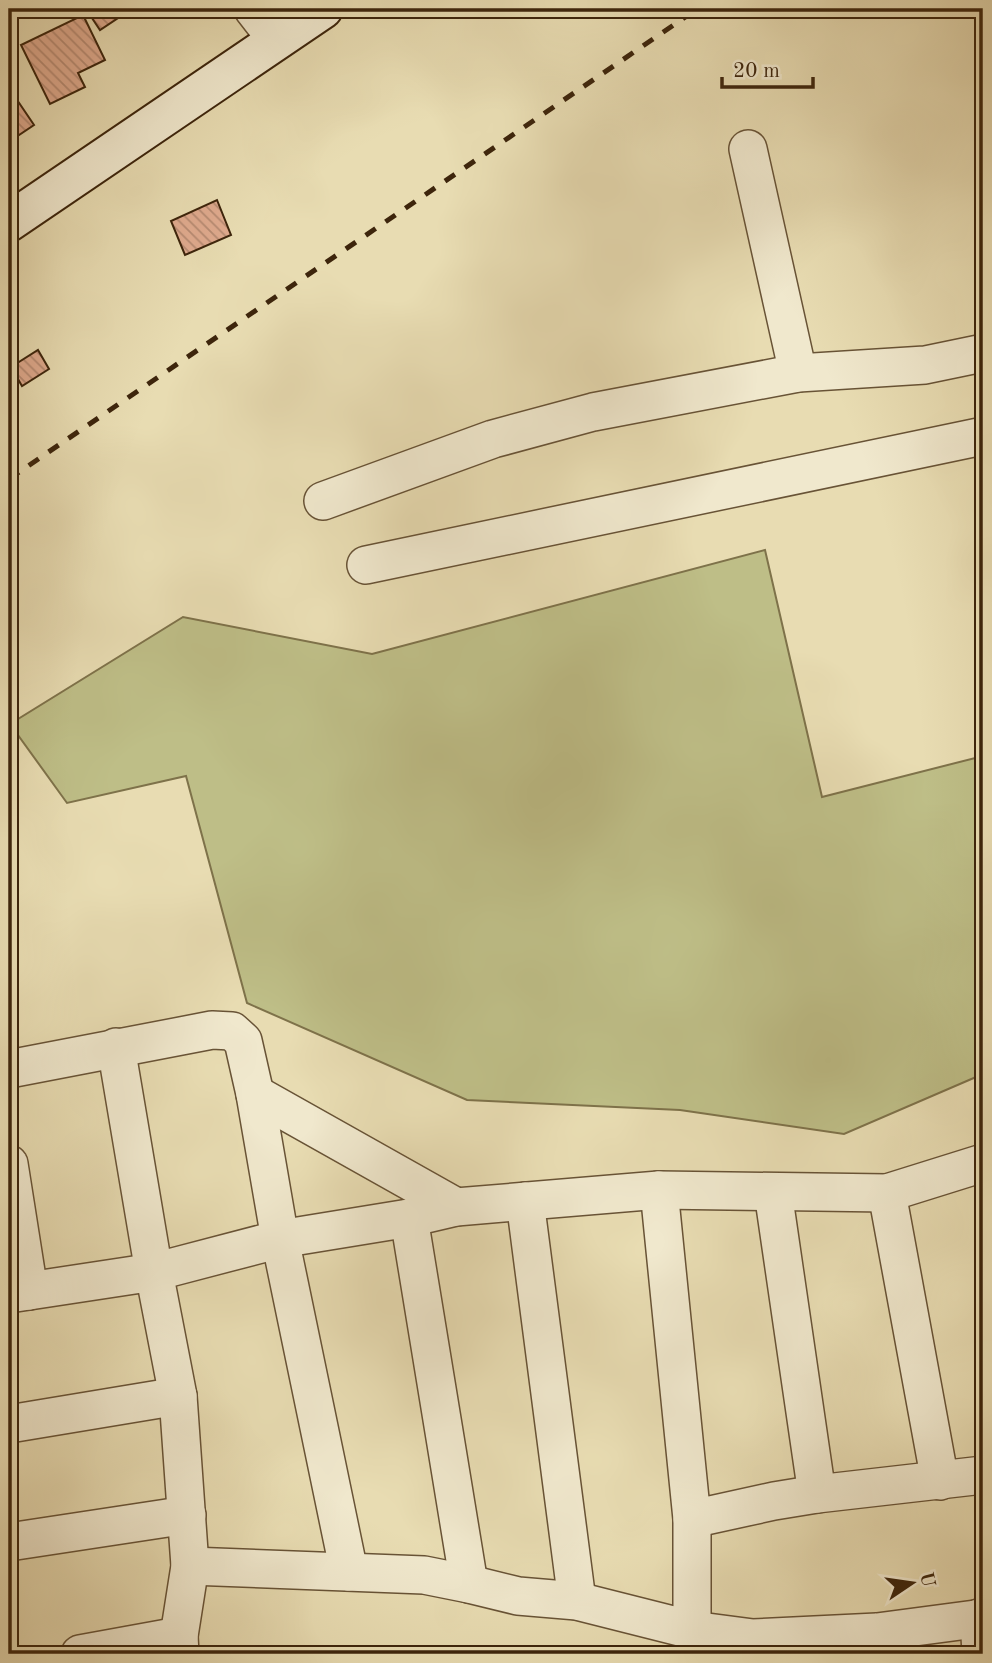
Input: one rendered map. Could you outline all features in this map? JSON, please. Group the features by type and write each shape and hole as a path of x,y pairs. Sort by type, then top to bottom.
{"main road":[{"path":"9,222 323,9"}],"street":[{"path":"253,9 276,40"},
{"path":"748,149 798,373"},
{"path":"323,501 493,439 593,412 798,373 925,365 983,353"},
{"path":"366,565 983,436"},
{"path":"9,1069 212,1030 232,1031 243,1041 280,1239 349,1572"},
{"path":"80,1654 179,1645 190,1566 178,1396 116,1047"},
{"path":"255,1094 456,1207"},
{"path":"9,1164 19,1292 154,1272 280,1239 409,1218 456,1207 659,1190 887,1194 983,1163"},
{"path":"659,1190 692,1519 692,1630"},
{"path":"773,1192 817,1494"},
{"path":"887,1194 940,1481"},
{"path":"525,1201 577,1601"},
{"path":"409,1218 469,1584"},
{"path":"9,1424 178,1396"},
{"path":"692,1519 817,1494 983,1475"},
{"path":"9,1542 187,1515"},
{"path":"190,1566 424,1575 518,1596 577,1601 692,1630 753,1638 877,1632 981,1618 981,1654"}],"green space":[{"path":"765,550 822,797 983,756 983,1074 844,1134 680,1110 467,1100 247,1003 186,776 67,803 10,724 183,617 372,654"}],"building":[{"path":"86,9 129,9 130,10 100,30"},
{"path":"83,15 105,60 78,73 85,87 50,104 21,45"},
{"path":"9,88 34,125 13,139 9,132"},
{"path":"217,200 231,235 185,255 171,221"},
{"path":"38,350 49,369 22,386 11,367"}],"railway":[{"path":"9,479 697,9"}]}
